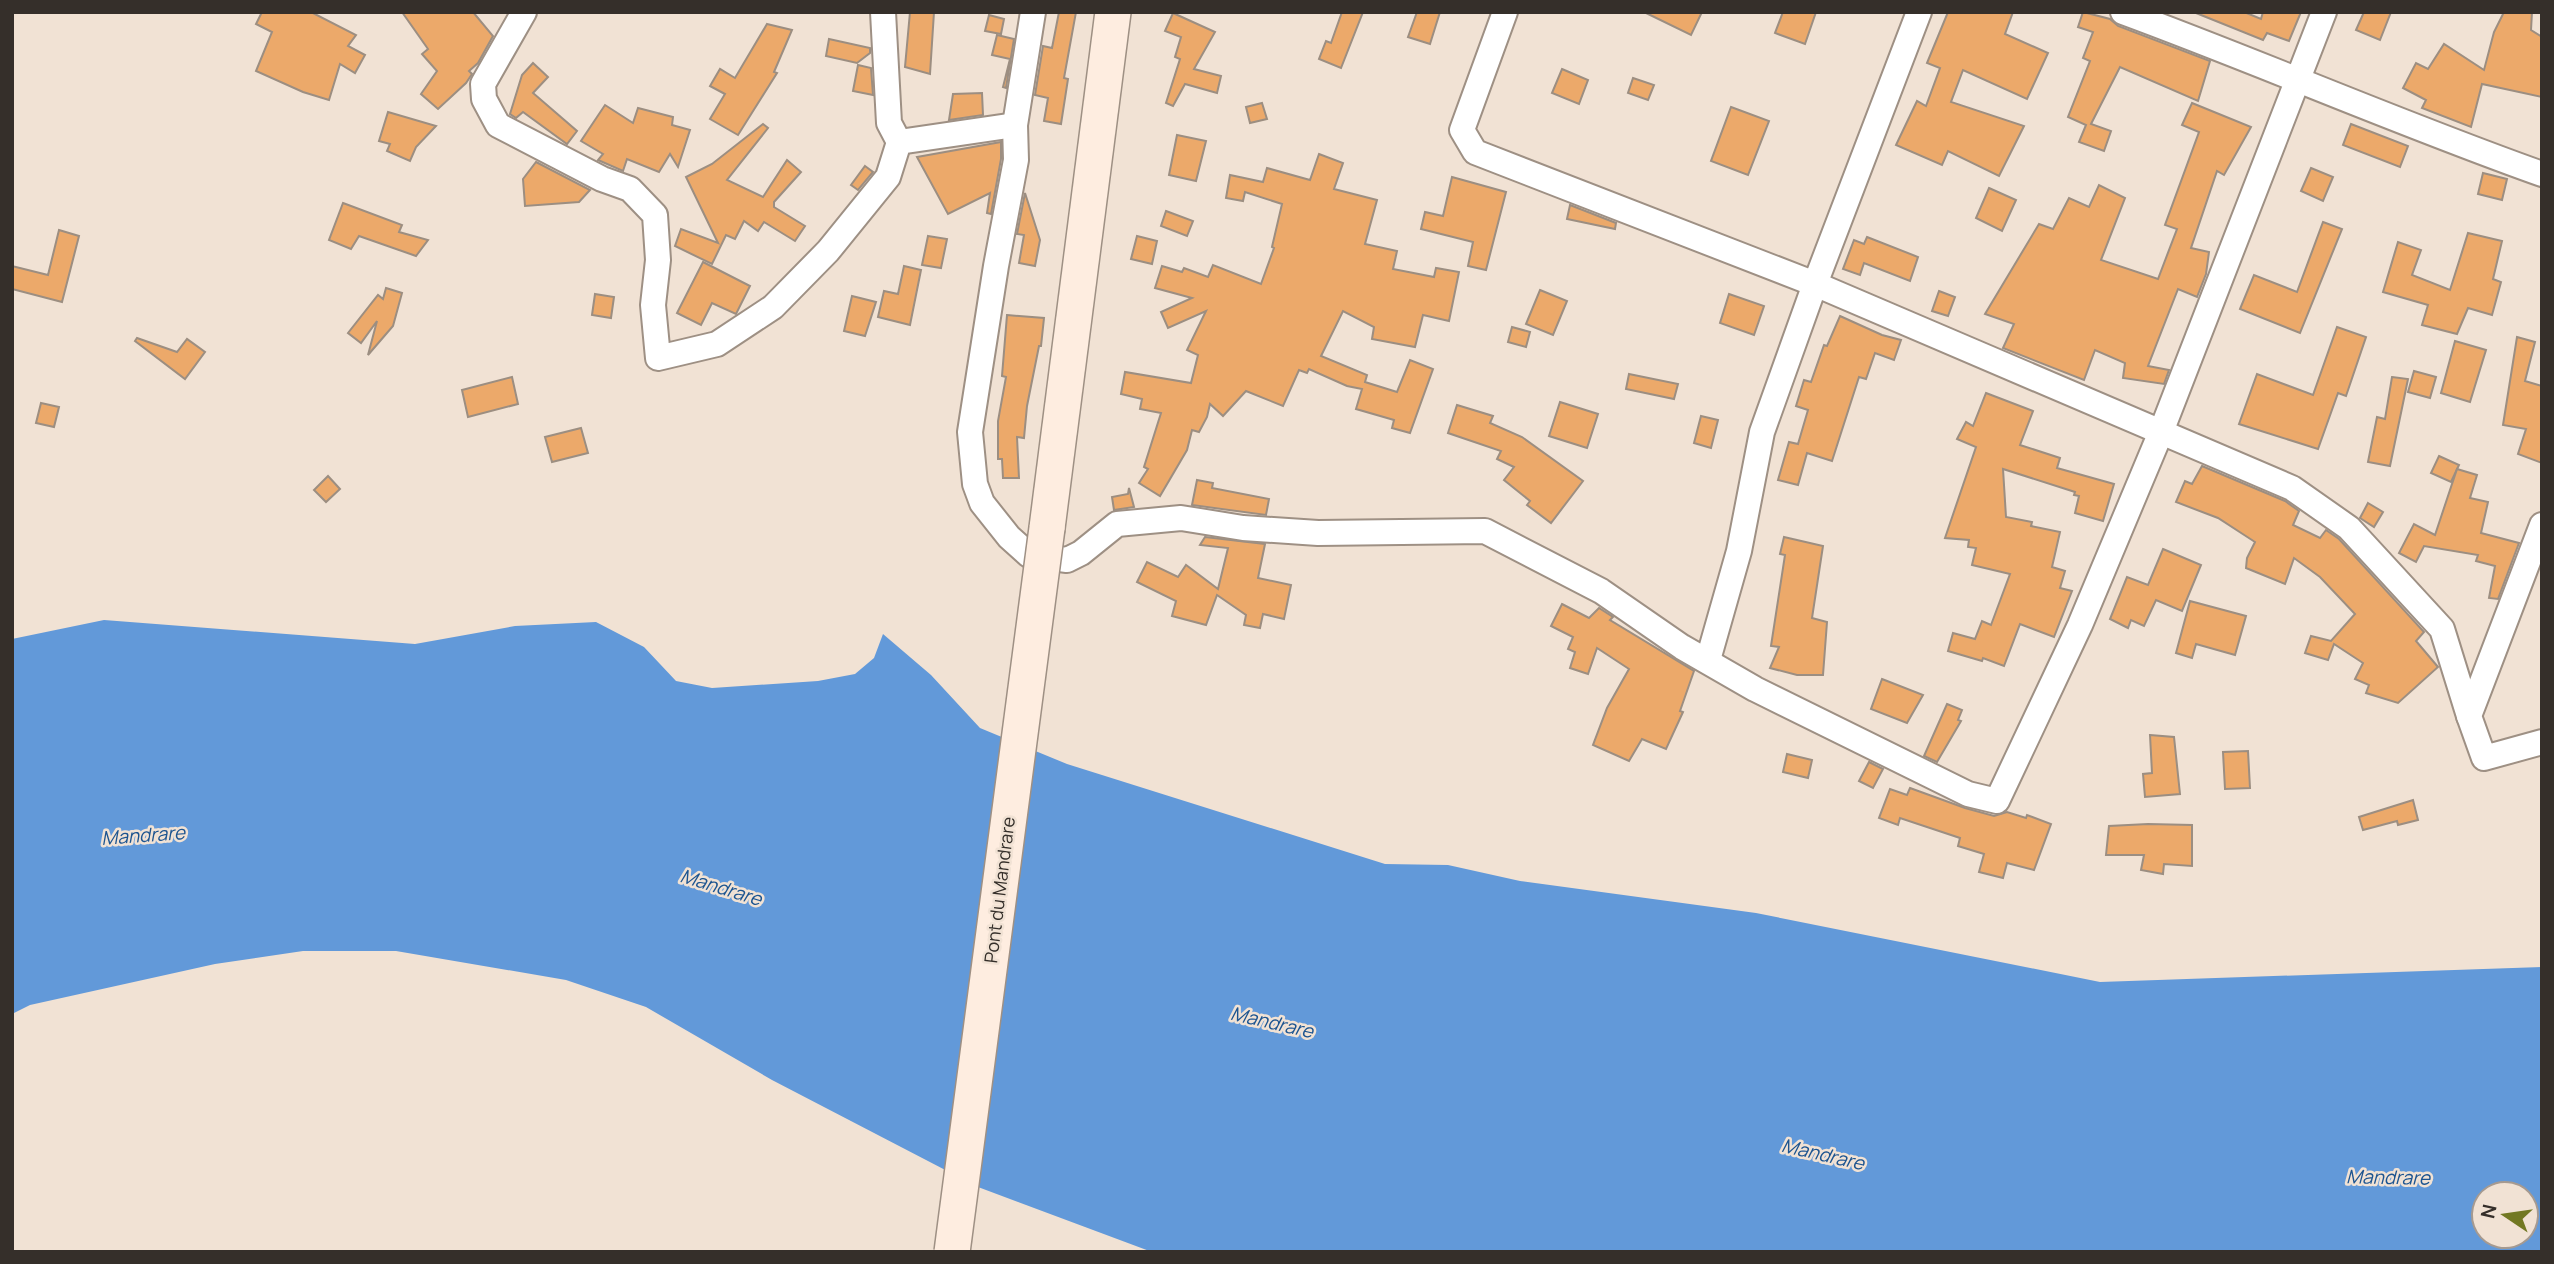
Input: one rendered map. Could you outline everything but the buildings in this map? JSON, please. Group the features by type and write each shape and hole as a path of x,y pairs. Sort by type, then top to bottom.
{"main road":[{"name":"Pont du Mandrare","path":"952,1252 1113,12"}],"street":[{"path":"524,12 483,84 484,99 498,125 602,179 630,189 655,215 658,260 653,305 658,358 717,344 772,307 828,251 888,177 900,142 889,123 883,12"},
{"path":"1033,12 1016,125 1016,160 970,432 975,484 982,503 1009,537 1029,555 1067,560 1081,553 1117,524 1181,518 1243,528 1318,533 1485,531 1601,591 1682,647 1755,689 1968,794 1997,801 2080,625 2161,432 2325,12"},
{"path":"1505,12 1462,130 1475,152 1815,284 2292,488 2349,528 2442,629 2484,758 2542,742"},
{"path":"1708,660 1738,551 1762,432 1815,284 1919,12"},
{"path":"2123,12 2298,79 2417,130 2542,174"},
{"path":"900,142 1016,125"},
{"path":"2469,716 2542,525"}],"water":[{"name":"Mandrare","path":"104,620 415,644 515,626 596,622 644,647 676,681 712,688 818,681 855,674 874,658 883,634 931,675 980,728 1067,764 1385,864 1448,865 1520,881 1756,913 2100,982 2542,967 2542,1252 1152,1252 978,1187 772,1080 646,1007 566,980 396,951 303,951 215,964 30,1005 12,1014 12,639"}]}
